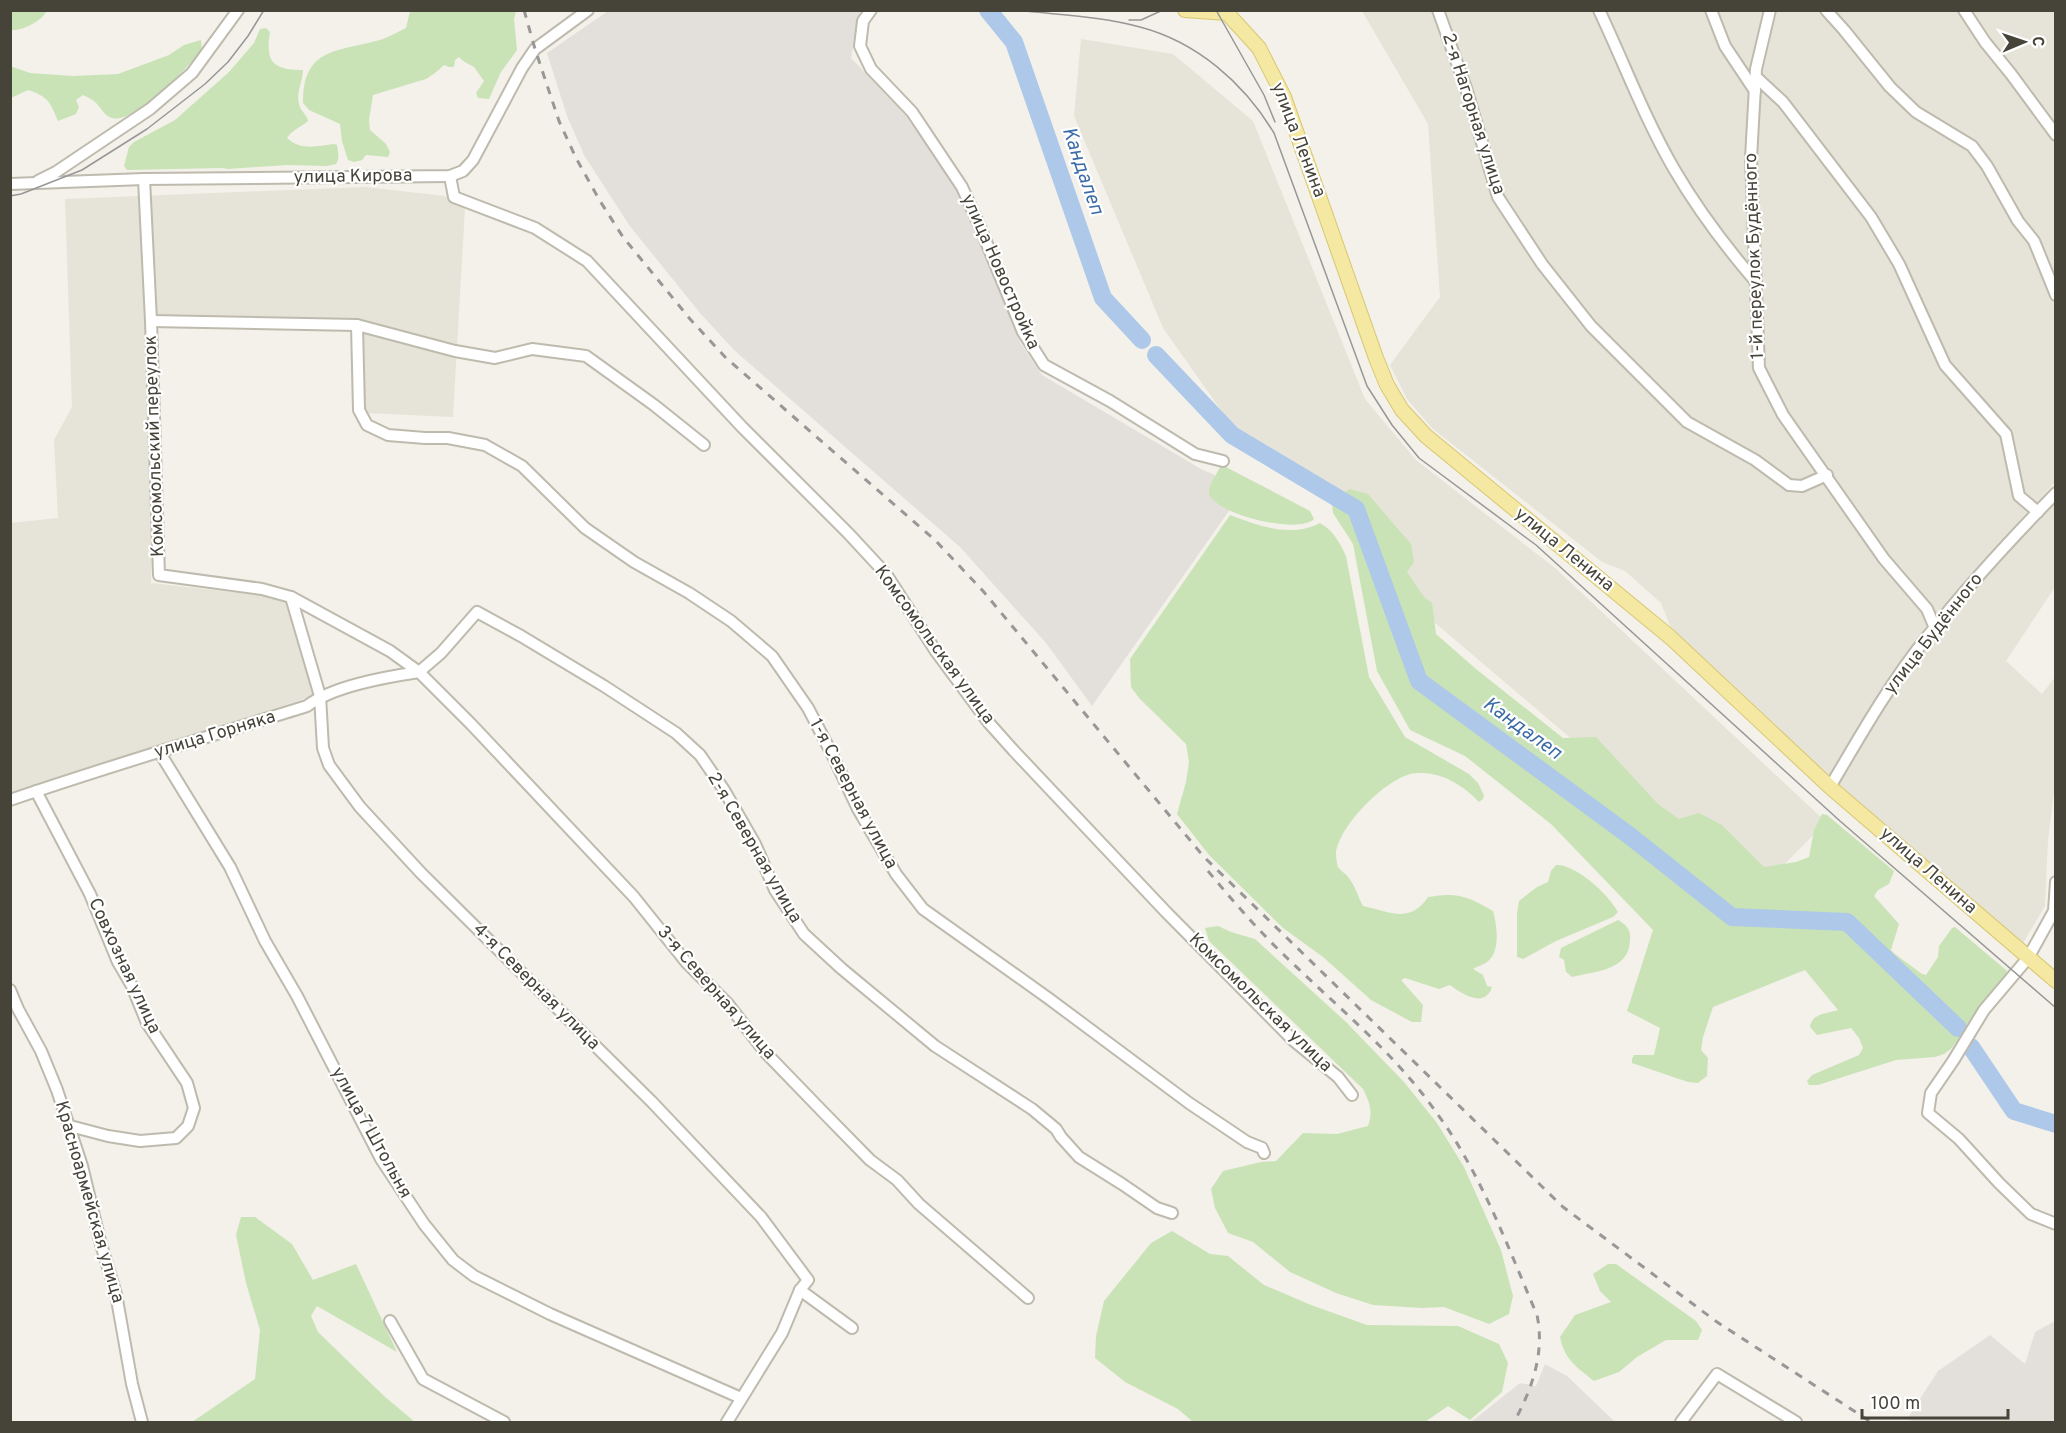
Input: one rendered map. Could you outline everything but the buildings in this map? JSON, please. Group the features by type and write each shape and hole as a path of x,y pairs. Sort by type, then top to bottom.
{"main road":[{"path":"1185,10 1226,12"},
{"name":"улица Ленина","path":"1226,12 1259,48 1284,98 1376,358 1387,385 1402,410 1452,459 1670,637 1830,787 2055,981"}],"street":[{"name":"улица Кирова","path":"36,182 56,172 150,109 192,73 238,10"},
{"path":"450,176 463,171 473,159 522,68 535,49 588,10"},
{"name":"улица Новостройка","path":"871,10 863,21 860,46 871,69 912,112 962,188 1023,332 1044,365 1196,454 1223,461"},
{"name":"2-я Нагорная улица","path":"1438,10 1466,88 1498,197 1542,264 1591,326 1687,422 1755,460 1789,485 1802,486 1827,475"},
{"path":"1599,10 1641,104 1673,168 1702,215 1756,282"},
{"path":"1711,10 1725,46 1755,91"},
{"name":"1-й переулок Будённого","path":"1770,10 1756,77 1751,158 1759,368 1783,415 1884,559 1928,609 1935,628"},
{"path":"1826,10 1890,87 1916,112 1972,146 1987,166 2018,221 2034,241 2055,295"},
{"path":"1964,10 1985,42 2055,135"},
{"path":"1756,77 1783,102 1871,217 1899,264 1945,365 2006,434 2019,496 2038,512"},
{"name":"улица Кирова","path":"10,184 144,179 450,176"},
{"name":"Комсомольская улица","path":"450,176 454,197 535,228 587,261 734,419 848,532 885,574 935,650 989,723 1014,751 1166,912 1294,1041 1338,1077 1352,1095"},
{"name":"Комсомольский переулок","path":"144,179 159,575 262,589 291,597 381,646 419,672"},
{"path":"151,321 357,325 455,351 495,358 532,349 586,356 654,405 704,445"},
{"name":"1-я Северная улица","path":"357,325 359,410 367,425 388,435 448,438 485,445 522,466 585,528 634,562 731,621 772,656 808,708 858,809 896,874 923,909 1189,1103 1247,1142 1262,1148 1264,1153"},
{"name":"улица Будённого","path":"1830,787 1881,702 1935,628 2008,542 2055,493"},
{"name":"4-я Северная улица","path":"291,597 320,696 323,748 329,765 360,807 421,873 652,1102 761,1217 808,1280 800,1290"},
{"name":"2-я Северная улица","path":"419,672 441,653 477,612 604,686 676,733 700,755 724,790 755,844 775,890 804,934 842,969 935,1046 1032,1109 1056,1129 1079,1157 1156,1208 1172,1213"},
{"name":"улица Горняка","path":"10,800 98,770 160,753 307,706 320,696 390,676 419,672"},
{"name":"3-я Северная улица","path":"419,672 479,732 633,897 686,962 728,1004 765,1052 824,1113 870,1160 897,1180 919,1204 1028,1298"},
{"name":"улица 7 Штольня","path":"160,753 230,867 265,941 297,996 381,1160 424,1224 453,1260 474,1276 550,1314 741,1398"},
{"name":"Совхозная улица","path":"36,791 90,894 118,962 132,986 147,1023 187,1083 194,1108 188,1126 176,1138 140,1141 108,1136 70,1126"},
{"path":"2055,882 2054,911 2028,958 1984,1010 1931,1092 1928,1113 1959,1139 2031,1214 2055,1224"},
{"name":"Красноармейская улица","path":"10,990 41,1051 70,1126 116,1294 132,1384 142,1422"},
{"path":"727,1422 782,1334 800,1290 852,1328"},
{"path":"390,1321 423,1379 504,1422"},
{"path":"1682,1422 1717,1374 1796,1422"}],"shaded area":[{"path":"608,11 860,11 851,58 905,115 957,190 978,232 1020,342 1042,375 1201,469 1245,488 1092,706 1046,643 960,547 734,350 700,313 629,225 584,155 567,116 547,53"},
{"path":"1362,11 2055,11 2055,482 1926,625 1921,637 1876,698 1828,780 1670,626 1661,603 1625,571 1602,562 1433,429 1407,399 1390,365 1440,297 1428,124"},
{"path":"1081,39 1173,54 1253,121 1365,399 1416,460 1555,568 1826,822 1769,880 1736,879 1394,588 1361,505 1235,430 1163,328 1074,116"},
{"path":"365,187 445,196 465,208 453,417 365,413 364,320 148,318 153,463 151,583 284,598 315,695 11,796 11,523 58,518 54,440 72,407 65,199"},
{"path":"2055,498 2055,587 2006,661 2042,694 2055,677 2056,777 2048,840 2045,906 2022,945 1838,784 1885,706 1962,600"},
{"path":"2055,1321 2055,1422 1913,1422 1907,1419 1938,1371 1990,1335 2025,1364 2035,1332"},
{"path":"1545,1364 1567,1376 1615,1422 1471,1422 1520,1383 1536,1386"}],"green space":[{"path":"11,10 47,11 31,25 11,30"},
{"path":"410,11 516,11 514,19 517,50 501,72 489,99 478,98 476,93 484,81 474,67 459,57 455,60 454,67 444,65 426,79 373,95 369,120 370,130 386,144 390,152 388,157 366,155 362,160 354,162 348,160 340,124 309,110 303,103 309,71 325,55 380,40 406,28"},
{"path":"266,28 270,32 269,51 273,62 284,68 303,70 298,100 308,121 287,138 304,146 337,145 336,164 228,169 127,170 124,166 129,147 175,120 229,72 254,43 260,29"},
{"path":"201,40 202,49 174,80 147,104 121,118 109,117 94,101 83,95 76,100 79,107 76,114 58,121 51,105 40,95 28,90 11,98 10,66 30,73 73,76 118,74 169,55 184,45"},
{"path":"1224,466 1310,511 1314,519 1291,525 1257,520 1225,508 1214,501 1209,493 1211,483 1220,467"},
{"path":"1349,489 1368,494 1411,544 1414,562 1407,572 1424,597 1432,603 1436,634 1563,738 1596,737 1658,804 1679,819 1699,813 1722,825 1764,867 1796,862 1809,857 1814,830 1822,814 1827,815 1894,871 1889,884 1878,890 1874,896 1899,924 1891,950 1895,954 1926,975 1938,957 1939,946 1955,927 2006,970 2007,977 1987,998 1952,1048 1935,1057 1896,1060 1818,1085 1809,1085 1807,1081 1812,1075 1859,1055 1863,1048 1851,1028 1817,1035 1810,1027 1811,1022 1817,1017 1838,1010 1805,970 1713,1007 1701,1050 1708,1058 1707,1076 1698,1083 1688,1082 1632,1063 1634,1055 1654,1055 1660,1028 1627,1011 1653,930 1551,824 1465,756 1410,730 1377,671 1353,544 1333,513 1332,504"},
{"path":"1230,515 1252,523 1286,530 1298,530 1320,523 1332,533 1346,556 1369,677 1405,737 1469,774 1478,783 1484,795 1479,802 1459,785 1444,777 1427,773 1407,775 1380,791 1355,816 1339,842 1336,854 1338,867 1355,887 1363,906 1399,914 1414,911 1428,897 1455,895 1493,911 1497,931 1494,952 1487,962 1473,969 1483,975 1487,986 1492,987 1489,994 1484,997 1473,998 1450,985 1439,989 1405,978 1401,980 1423,1005 1421,1022 1412,1022 1371,1000 1323,957 1283,928 1209,855 1177,814 1189,762 1186,744 1139,698 1131,687 1130,659"},
{"path":"1556,865 1564,866 1582,875 1607,897 1618,912 1613,917 1556,941 1523,959 1517,957 1519,901 1537,887 1548,882 1551,871"},
{"path":"1618,920 1629,930 1630,939 1628,950 1618,964 1600,971 1572,977 1566,972 1564,960 1559,957 1561,948"},
{"path":"1218,926 1255,939 1346,1022 1404,1082 1437,1123 1464,1167 1501,1250 1513,1296 1509,1314 1489,1324 1444,1307 1373,1305 1336,1293 1290,1272 1253,1242 1228,1233 1215,1208 1211,1189 1223,1171 1276,1161 1303,1133 1337,1134 1368,1126 1370,1111 1363,1089 1209,941 1205,928"},
{"path":"241,1217 255,1217 292,1244 313,1280 356,1264 397,1352 317,1306 311,1316 318,1332 384,1396 415,1422 192,1422 255,1379 260,1330 246,1283 236,1235"},
{"path":"1172,1231 1210,1254 1228,1256 1264,1285 1367,1325 1458,1326 1499,1344 1508,1363 1502,1392 1470,1420 1448,1406 1425,1422 1193,1422 1178,1409 1125,1382 1095,1358 1096,1336 1104,1301 1151,1243"},
{"path":"1608,1264 1616,1264 1696,1321 1702,1330 1698,1340 1666,1340 1637,1357 1619,1372 1594,1381 1568,1358 1560,1337 1575,1315 1611,1302 1600,1291 1593,1274"}],"waterway":[{"name":"Кандалеп","path":"988,10 1014,42 1103,298 1142,340"},
{"name":"Кандалеп","path":"1156,355 1232,435 1356,509 1419,681 1630,836 1732,917 1847,922 1958,1028"},
{"name":"Кандалеп","path":"1971,1047 2014,1111 2056,1124"}],"tram line":[{"path":"10,196 21,194 82,170 147,129 205,84 228,62 264,10"},
{"path":"1017,10 1110,20 1140,27 1161,34 1200,54 1233,81 1248,97 1274,133 1367,386 1392,425 1419,458 1536,545 1840,821 2056,1008"},
{"path":"1129,20 1141,20 1163,10"},
{"path":"1216,10 1264,95 1275,122"}],"railway":[{"path":"524,10 559,121 600,201 623,237 690,319 726,358 935,540 983,591 1204,857 1563,1207 1717,1322 1871,1422"},
{"path":"1208,871 1274,945 1402,1069 1436,1112 1467,1160 1492,1210 1537,1315 1538,1357 1531,1384 1514,1422"}]}
